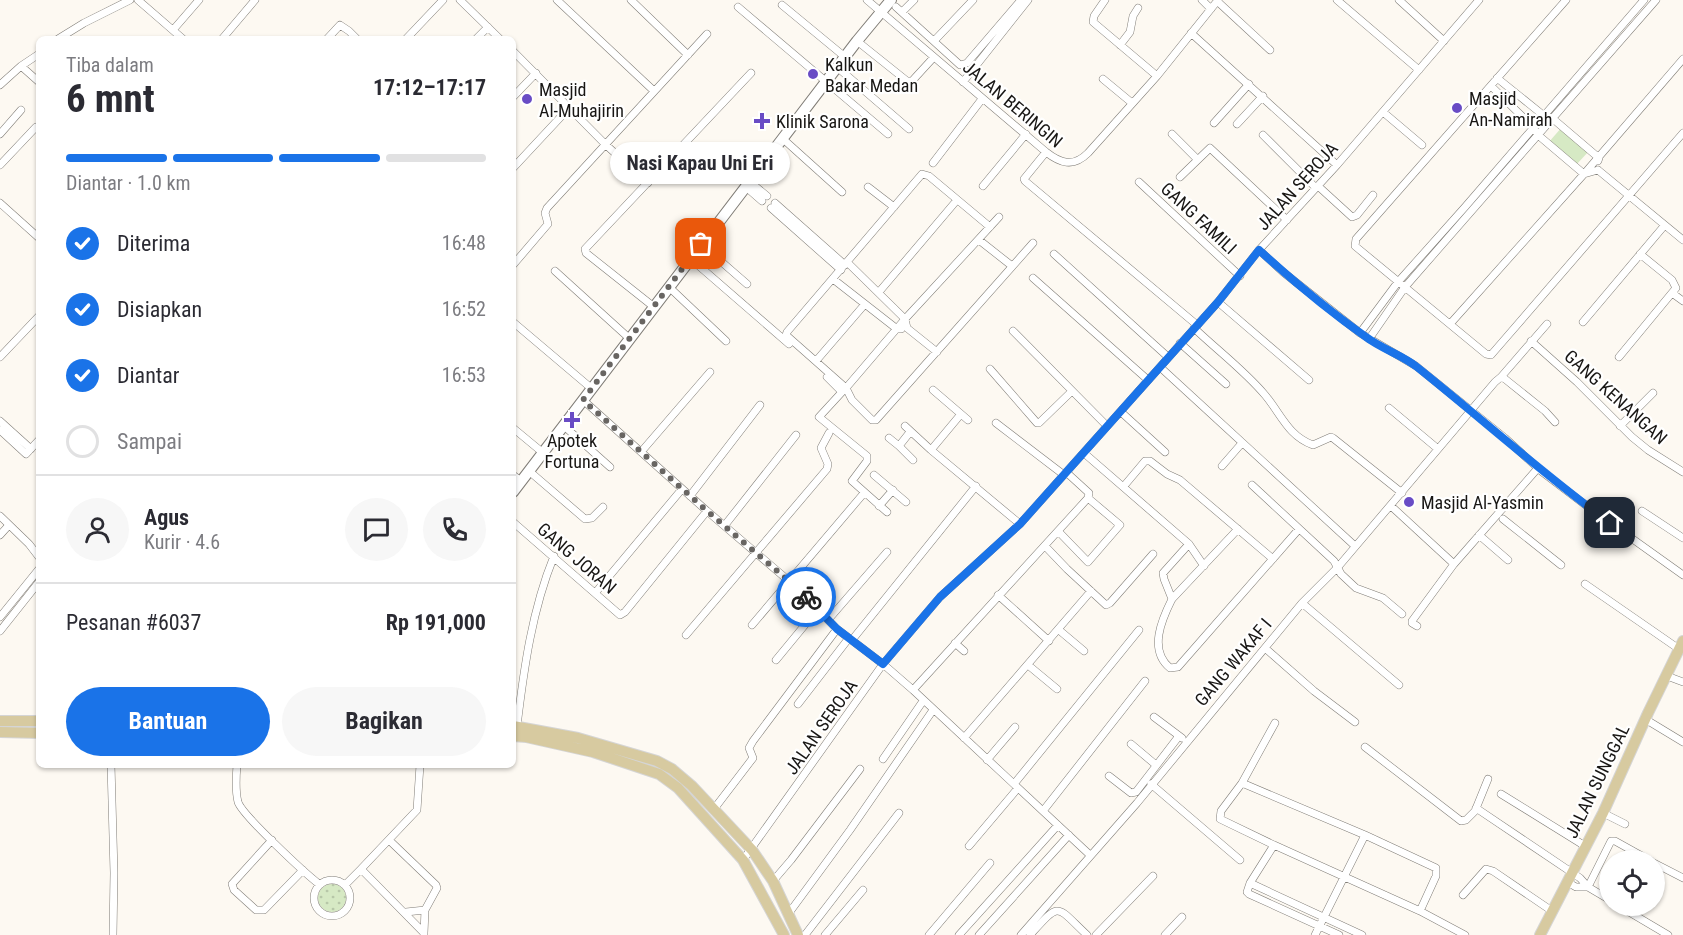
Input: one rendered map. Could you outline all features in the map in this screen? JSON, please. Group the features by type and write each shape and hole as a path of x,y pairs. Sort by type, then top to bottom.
{"main road":[{"name":"JALAN SUNGGAL","path":"1540,935 1603,813 1681,645"},
{"path":"0,721 36,721"},
{"path":"516,730 526,737 657,761 672,769 692,786 752,850 772,881 798,935"},
{"path":"0,732 36,733"},
{"path":"593,748 658,774 678,788 744,860 784,935"}],"street":[{"path":"63,36 130,0"},
{"path":"138,0 180,36"},
{"path":"173,30 199,0"},
{"path":"225,36 255,0"},
{"path":"409,36 443,0"},
{"path":"460,0 497,36"},
{"path":"557,0 654,91"},
{"path":"631,0 688,55"},
{"name":"JALAN BERINGIN","path":"867,0 1046,152 1066,163 1082,158 1157,76 1218,1"},
{"path":"517,478 529,471 564,426 591,387 880,11 893,4 914,0"},
{"path":"934,41 973,0"},
{"path":"893,4 960,65 966,64 1021,0"},
{"path":"963,82 1028,0"},
{"path":"1105,0 1094,16 1094,22 1157,76"},
{"path":"1202,0 1211,9"},
{"path":"1337,0 1419,70"},
{"path":"1400,0 1444,41"},
{"path":"1566,0 1354,241 1357,248 1486,354 1492,354 1683,133"},
{"path":"1369,339 1405,287 1533,127 1644,0"},
{"path":"1360,333 1398,282 1538,135 1656,0"},
{"path":"1218,1 1270,50"},
{"name":"JALAN SEROJA","path":"744,860 883,664 940,597 1020,524 1121,412 1477,1"},
{"path":"782,5 845,57"},
{"path":"738,7 888,134"},
{"path":"1120,45 1130,32 1133,16 1138,8"},
{"path":"1624,23 1630,29"},
{"path":"330,36 337,27 342,26 354,36"},
{"path":"479,36 488,27"},
{"path":"1191,33 1337,165"},
{"path":"516,261 548,224 545,213 547,208 707,34"},
{"path":"857,41 907,81 912,81 934,57"},
{"path":"516,54 606,145 648,183"},
{"path":"0,85 36,56"},
{"path":"1450,324 1599,158 1683,59"},
{"path":"21,66 36,79"},
{"path":"837,67 909,129"},
{"path":"516,95 536,73"},
{"path":"654,307 584,250 751,73"},
{"path":"1497,78 1543,115 1552,118 1599,158"},
{"path":"1103,79 1132,104"},
{"path":"1214,123 1249,84"},
{"path":"1491,86 1533,127 1538,135 1584,174"},
{"path":"1238,124 1263,96"},
{"path":"933,163 982,99"},
{"path":"516,165 569,108"},
{"path":"0,134 21,110"},
{"path":"1383,111 1422,145"},
{"path":"0,165 36,129"},
{"path":"982,186 1026,134"},
{"path":"1172,134 1197,159"},
{"path":"1263,135 1317,187 1353,216 1357,215 1373,195"},
{"path":"782,138 842,192"},
{"path":"1180,177 1210,148 1287,220"},
{"path":"1046,152 1024,181 1196,326 1265,395 1286,426 1299,437 1313,444 1333,438 1402,492"},
{"path":"1598,170 1599,158"},
{"path":"1598,170 1683,240"},
{"path":"1584,174 1598,170"},
{"path":"990,227 925,174 922,174 786,334 846,388 852,400 872,420 876,420 1033,243"},
{"name":"GANG FAMILI","path":"1139,182 1240,276"},
{"path":"748,185 764,198"},
{"path":"868,188 894,207"},
{"path":"879,292 957,200"},
{"path":"0,203 36,235"},
{"path":"773,205 844,266 879,292 905,319 907,328 937,352"},
{"path":"846,388 905,319 999,217"},
{"path":"1583,322 1664,226"},
{"path":"979,240 1012,266"},
{"path":"701,244 747,284"},
{"path":"1259,250 1360,333 1416,366 1505,438 1538,468 1683,575"},
{"path":"1054,254 1168,357"},
{"path":"1640,254 1672,280 1674,290 1683,301"},
{"path":"691,259 842,391 819,417 868,458 852,480 887,512"},
{"path":"555,271 630,339"},
{"path":"1033,278 1148,380"},
{"path":"833,279 897,329 907,328"},
{"path":"669,287 726,341"},
{"path":"1674,290 1683,293"},
{"path":"1619,357 1674,290"},
{"path":"1218,302 1309,380"},
{"path":"816,361 865,304"},
{"path":"0,357 36,319"},
{"path":"516,324 591,387"},
{"name":"GANG WAKAF I","path":"1021,935 1137,803 1302,603 1338,567 1470,410 1547,324"},
{"path":"1013,331 1107,426"},
{"name":"GANG KENANGAN","path":"1531,341 1577,382 1620,426 1648,450 1683,472"},
{"path":"1180,343 1226,384"},
{"path":"1160,367 1355,546"},
{"path":"990,369 1037,423 1072,391"},
{"path":"641,452 710,372"},
{"path":"1501,377 1539,406 1555,422"},
{"path":"933,390 968,420"},
{"path":"1620,426 1653,393"},
{"path":"583,400 789,581 837,629 913,690 1090,855"},
{"path":"690,496 760,405"},
{"path":"1389,408 1438,449"},
{"path":"1121,412 1165,452"},
{"path":"931,450 961,414"},
{"path":"913,690 1089,495 1065,474 996,423"},
{"path":"1,426 31,449 36,443"},
{"path":"564,426 610,467"},
{"path":"899,446 908,429 1020,524"},
{"path":"516,430 542,452"},
{"path":"686,635 827,469 828,464 821,448 829,433"},
{"path":"725,525 796,435"},
{"path":"889,438 913,460"},
{"path":"1222,466 1242,443"},
{"path":"1084,453 1189,544 1204,566"},
{"path":"1124,486 1145,461 1149,460 1167,474 1180,480 1274,559"},
{"path":"1417,626 1412,621 1454,564 1538,468"},
{"path":"529,471 585,519 592,518 603,507"},
{"path":"874,475 906,502"},
{"path":"1252,484 1338,567 1341,574 1356,588 1383,598 1402,614"},
{"path":"798,704 975,486"},
{"path":"596,592 682,489"},
{"path":"879,506 892,490"},
{"path":"752,626 864,493"},
{"path":"1058,531 1088,562 1095,555 1120,525 1088,498"},
{"path":"1391,506 1454,564"},
{"path":"1642,510 1683,538"},
{"name":"GANG JORAN","path":"516,524 622,615 707,511"},
{"path":"0,516 36,553"},
{"path":"1503,519 1561,565"},
{"path":"0,535 9,525"},
{"path":"1238,529 1172,599 1164,616 1158,644 1165,663 1170,668 1176,669 1299,529"},
{"path":"1479,535 1508,560"},
{"path":"1172,599 1163,573 1189,544"},
{"path":"1045,546 1105,604 1109,604 1153,554"},
{"path":"828,620 887,552"},
{"path":"516,717 536,611 554,556"},
{"path":"0,617 36,573"},
{"path":"1586,584 1681,645"},
{"path":"0,631 36,586"},
{"path":"964,738 1059,630 1090,591"},
{"path":"998,596 1049,641"},
{"path":"1302,603 1399,685"},
{"path":"776,660 818,609"},
{"path":"714,809 753,758 749,748 753,741 837,629"},
{"path":"1059,630 1084,651"},
{"path":"969,846 1139,630"},
{"path":"955,643 964,651"},
{"path":"1265,648 1314,691 1355,722"},
{"path":"1028,665 1057,688"},
{"path":"1668,674 1683,681"},
{"path":"1043,811 1145,681"},
{"path":"883,759 924,701"},
{"path":"789,913 933,710"},
{"path":"1154,717 1187,741"},
{"path":"1646,719 1683,741"},
{"path":"1275,723 1242,783 1221,811 1220,819 1419,911 1465,935"},
{"path":"987,760 1014,727"},
{"path":"1109,776 1134,793 1179,736"},
{"path":"1131,744 1156,765"},
{"path":"1365,747 1461,821 1466,820 1476,808 1488,779"},
{"path":"111,768 113,935"},
{"path":"237,768 236,789 241,808 319,884"},
{"path":"345,885 417,810 420,768"},
{"path":"772,881 791,860 860,769"},
{"path":"1242,783 1436,868 1436,876 1419,911"},
{"path":"1151,784 1240,860"},
{"path":"1501,794 1585,846"},
{"path":"1476,808 1569,877 1576,886 1588,887"},
{"path":"805,935 899,813"},
{"path":"1603,813 1625,824"},
{"path":"959,935 1058,825"},
{"path":"1316,935 1365,835"},
{"path":"979,935 1070,836"},
{"path":"272,840 232,884 234,890 256,910 264,910 303,870"},
{"path":"389,840 436,885 437,888 425,910 424,934"},
{"path":"1606,850 1611,841 1631,850"},
{"path":"1274,845 1246,891 1340,935"},
{"path":"929,935 990,863"},
{"path":"1588,887 1599,865"},
{"path":"1665,868 1683,878"},
{"path":"361,869 406,912 424,934"},
{"path":"1463,895 1486,869 1493,871 1552,911"},
{"path":"1096,935 1153,876"},
{"path":"1569,877 1580,878 1588,887 1599,894"},
{"path":"335,879 345,885 349,890 350,902 343,912 332,916 326,915 316,907 314,895 319,884 335,879"},
{"path":"1250,883 1362,935"},
{"path":"825,935 863,890"},
{"path":"406,912 425,910"},
{"path":"1030,935 1051,912 1056,910 1063,912 1087,935"},
{"path":"1636,916 1668,935"},
{"path":"1165,935 1182,917"}],"green space":[{"path":"1562,127 1589,151 1576,165 1549,142"},
{"path":"332,884 342,888 346,898 342,908 332,912 322,908 318,898 322,888"}],"way so far":[{"path":"701,244 583,400 806,597"}],"place":[{"name":"Kalkun Bakar Medan","path":"813,74"},
{"name":"Masjid Al-Muhajirin","path":"527,99"},
{"name":"Masjid An-Namirah","path":"1457,108"},
{"name":"Klinik Sarona","path":"762,121"},
{"name":"Nasi Kapau Uni Eri","path":"701,244"},
{"name":"Apotek Fortuna","path":"572,420"},
{"name":"Masjid Al-Yasmin","path":"1409,502"}],"route":[{"path":"806,597 837,629 883,664 940,597 1020,524 1218,302 1259,250 1360,333 1416,366 1505,438 1541,471 1610,523"}]}
